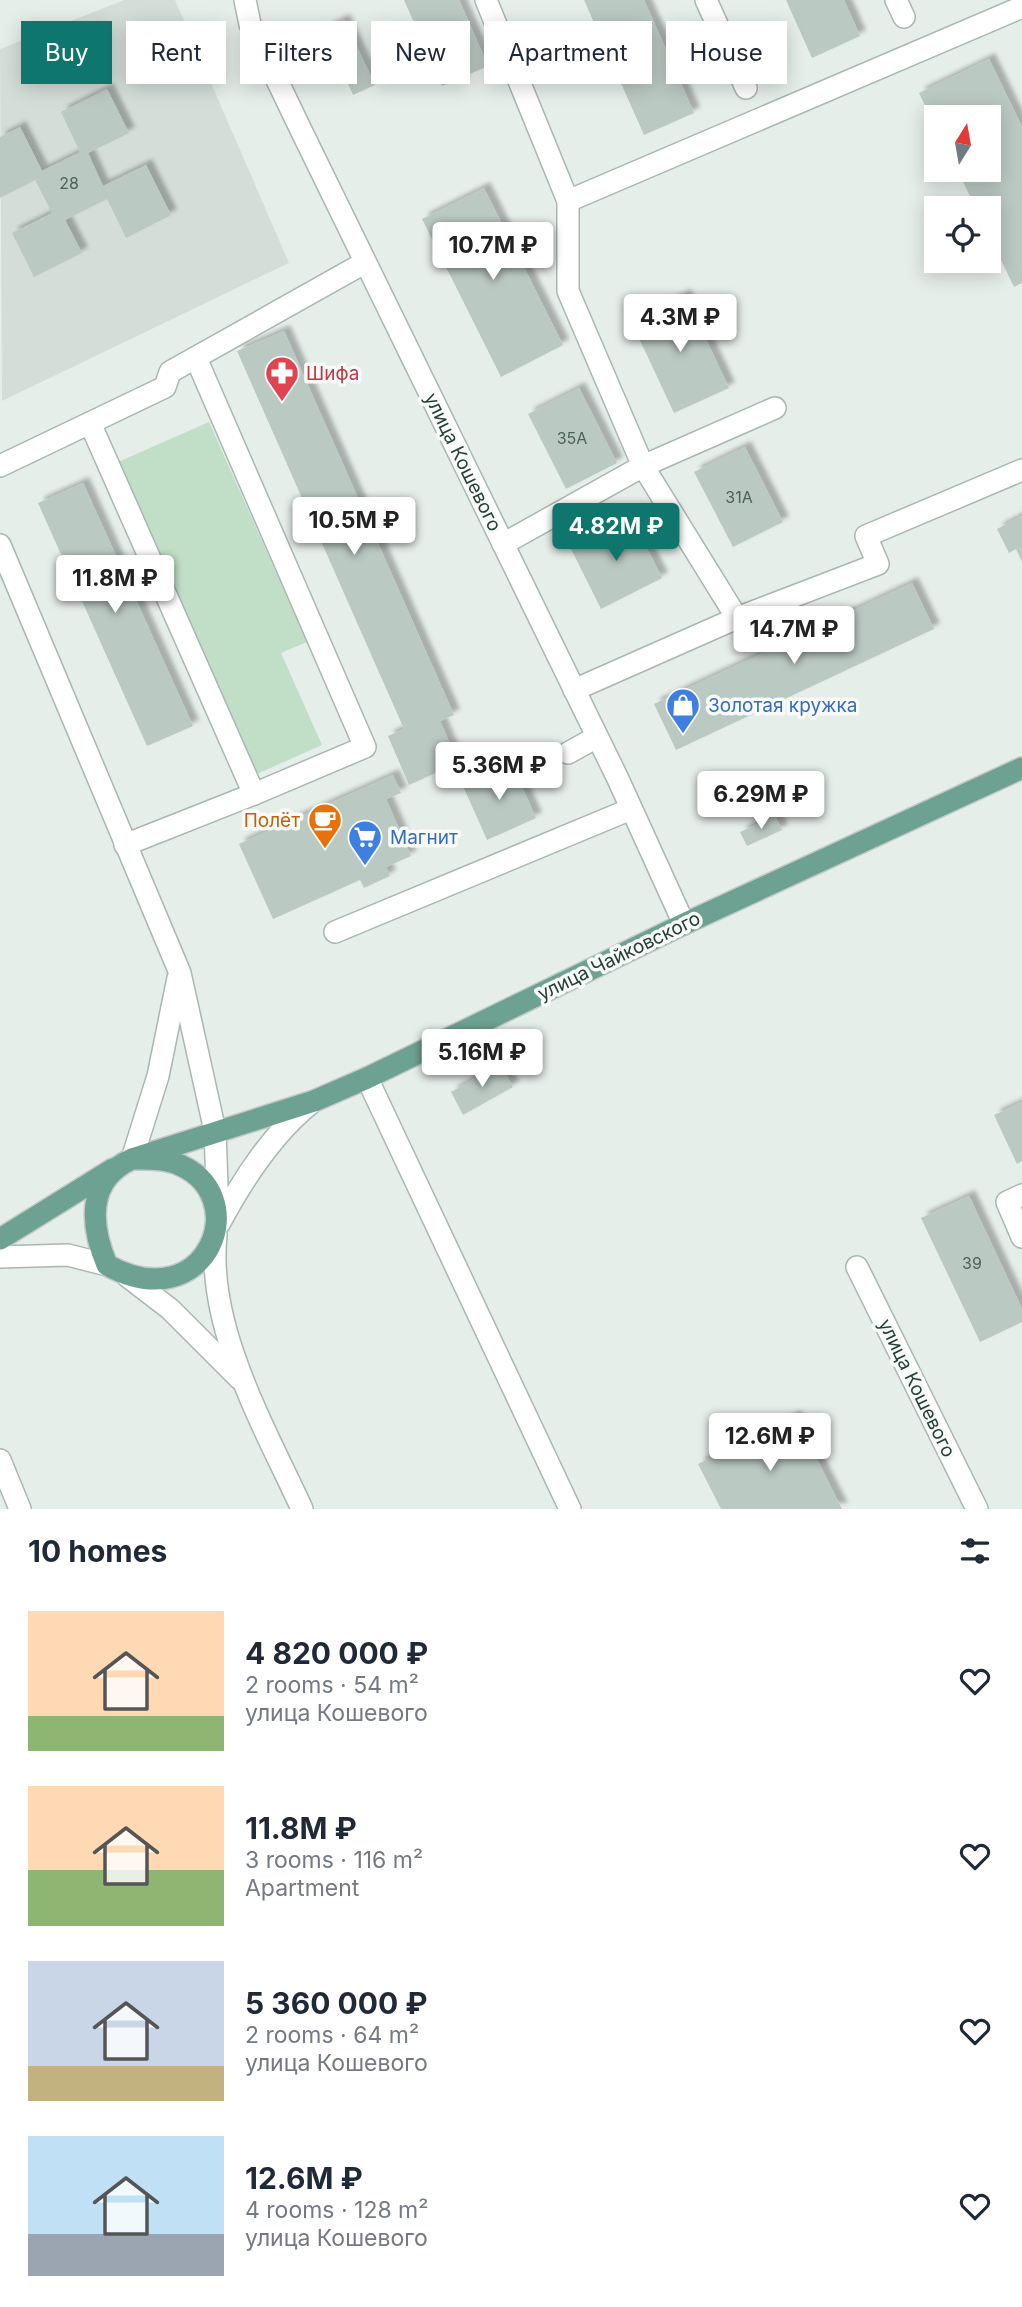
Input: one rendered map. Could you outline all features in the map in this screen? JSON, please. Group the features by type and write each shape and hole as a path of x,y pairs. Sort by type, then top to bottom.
{"main road":[{"name":"улица Чайковского","path":"0,1239 126,1161 314,1101 367,1078 684,924 1022,768"},
{"path":"126,1161 174,1162 192,1172 206,1187 217,1230 199,1262 183,1274 164,1280 127,1276 107,1265 93,1225 95,1205 103,1186 126,1161"}],"street":[{"name":"улица Кошевого","path":"245,0 250,24 597,737 684,924"},
{"path":"486,0 568,201 568,291 643,466 737,618"},
{"path":"706,0 746,88"},
{"path":"568,201 1022,7"},
{"path":"0,466 165,387 170,372 364,262"},
{"path":"125,845 365,747 197,358"},
{"path":"503,544 643,466 775,408"},
{"path":"90,423 254,794"},
{"path":"574,690 737,618 878,564 866,536 1022,470"},
{"path":"0,545 180,973 215,1131 217,1230 214,1257 219,1298 244,1383 302,1509"},
{"path":"568,753 597,737"},
{"path":"335,932 631,809"},
{"path":"126,1161 158,1076 180,973"},
{"path":"367,1078 570,1509"},
{"path":"217,1230 233,1199 287,1123 314,1101"},
{"path":"1022,1195 1007,1202 1022,1237"},
{"path":"0,1257 68,1255 107,1265"},
{"name":"улица Кошевого","path":"858,1267 977,1509"},
{"path":"127,1276 180,1318 244,1383"},
{"path":"0,1460 20,1509"}],"shaded area":[{"path":"124,0 175,0 184,21 126,21 126,84 211,84 289,263 2,401 0,49 21,41 21,84 112,84 112,21 71,21"}],"green space":[{"path":"209,422 307,642 281,653 322,745 257,774 118,462"}],"building":[{"path":"404,0 459,0 468,21 413,21"},
{"path":"584,0 644,0 666,50 666,84 681,84 694,113 644,135 621,84 652,84 652,21 593,21"},
{"path":"786,0 844,0 860,36 812,58"},
{"path":"470,25 484,57 484,68 470,74"},
{"path":"357,47 371,77 371,84 375,85 353,95 348,84 357,84"},
{"path":"989,59 1022,127 1022,283 1014,287 1001,260 1001,196 970,196 963,182 1001,182 1001,105 925,105 919,93"},
{"path":"107,89 129,133 88,153 103,186 146,165 171,215 126,238 107,199 65,220 82,253 34,277 12,233 52,213 35,180 0,198 0,137 20,127 42,171 80,152 61,112"},
{"path":"484,188 563,345 501,377 422,219"},
{"path":"685,295 729,388 674,413 631,321"},
{"path":"284,331 454,715 440,721 458,763 409,785 388,736 404,729 237,351"},
{"path":"579,388 617,463 566,489 528,414"},
{"path":"745,447 783,522 733,547 694,472"},
{"path":"83,483 193,726 147,746 38,503"},
{"path":"1022,516 1022,562 1016,549 1009,553 997,529"},
{"path":"631,517 662,578 601,609 570,547"},
{"path":"912,583 934,629 676,750 654,704"},
{"path":"512,765 536,818 487,840 463,786"},
{"name":"Полёт","path":"393,775 401,793 386,799 411,856 386,867 390,876 364,888 360,880 273,919 239,844"},
{"path":"775,816 782,830 747,846 740,832"},
{"path":"500,1064 513,1087 463,1115 451,1092"},
{"path":"1022,1102 1022,1161 1017,1164 994,1115"},
{"path":"969,1196 1022,1309 1022,1322 980,1342 921,1218"},
{"path":"795,1416 842,1509 721,1509 698,1464"}],"place":[{"name":"Шифа","path":"282,403"},
{"name":"Золотая кружка","path":"683,735"},
{"name":"Полёт","path":"325,850"},
{"name":"Магнит","path":"365,867"}]}
